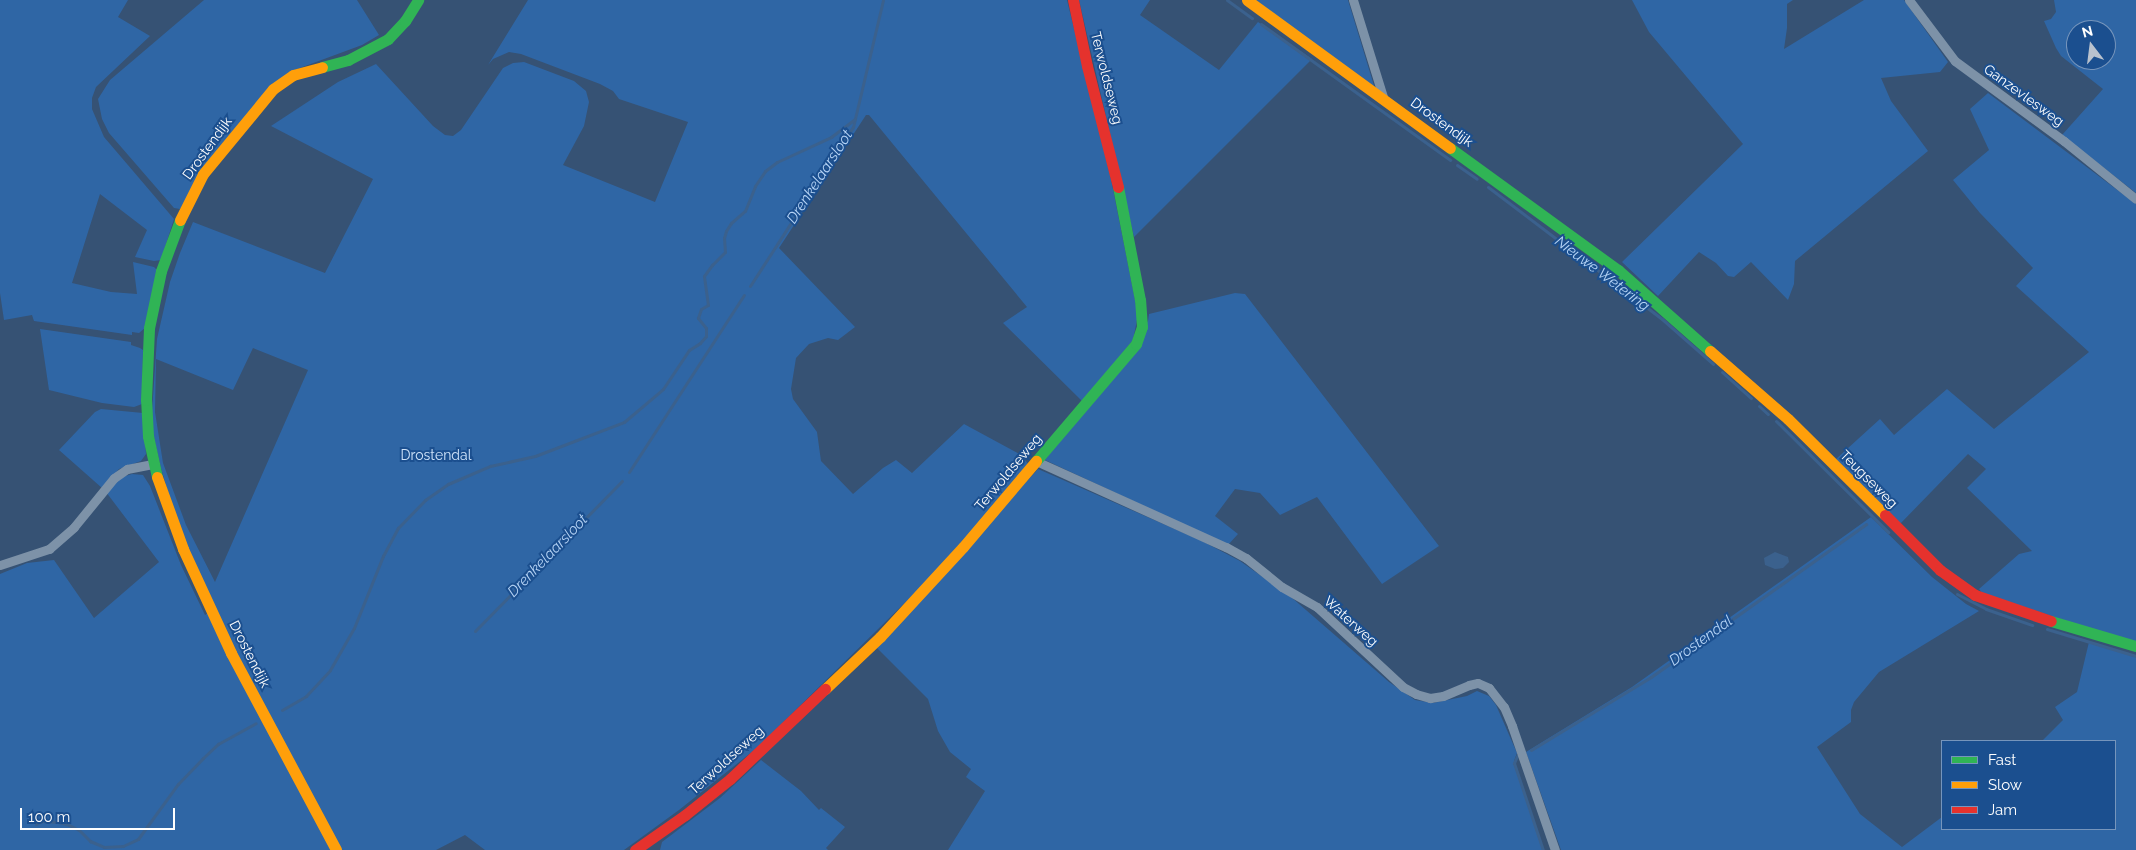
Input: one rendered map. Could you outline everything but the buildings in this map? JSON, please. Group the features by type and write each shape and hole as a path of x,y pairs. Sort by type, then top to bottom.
{"street":[{"name":"Drostendijk","path":"336,850 231,653 182,549 154,464 148,436 146,400 149,328 161,271 184,210 203,174 273,89 293,76 348,60 388,39 405,21 418,0"},
{"name":"Terwoldseweg","path":"635,850 651,846 730,779 880,637 964,547 1131,353 1142,327 1140,300 1118,182 1087,66 1073,0"},
{"name":"Drostendijk","path":"1247,0 1383,97 1618,270"},
{"path":"1353,0 1383,97"},
{"name":"Ganzevlesweg","path":"1909,0 1955,61 2064,141 2136,199"},
{"name":"Teugseweg","path":"1618,270 1788,419 1940,570 1975,595 2022,613 2136,646"},
{"name":"Waterweg","path":"1036,462 1226,546 1282,587 1316,607 1403,687 1416,694 1430,698 1443,696 1469,684 1478,683 1489,688 1504,707 1512,726 1555,850"},
{"path":"0,565 49,549 74,527 114,478 127,469 154,464"}],"green space":[{"path":"0,0 128,0 118,17 150,36 96,87 92,98 92,109 104,137 174,219 161,260 154,261 135,257 147,230 100,194 72,283 111,292 137,294 133,262 154,267 157,270 145,328 139,333 132,332 132,335 34,321 32,315 4,320 0,293"},
{"path":"204,0 357,0 379,35 362,45 289,72 180,209 174,208 109,133 102,119 98,99 110,80"},
{"path":"528,0 1067,0 1111,179 1138,315 1133,340 1083,402 1003,323 1027,307 869,115 866,115 779,248 855,327 838,340 828,338 809,344 796,358 791,389 793,399 817,432 821,461 853,494 883,468 896,460 912,473 964,424 1021,455 1029,465 930,578 758,747 679,810 624,850 485,850 465,835 436,850 0,850 0,574 27,563 54,560 94,618 159,562 106,492 112,484 122,477 132,474 143,475 150,486 181,565 205,615 215,608 178,527 151,425 157,339 170,282 180,253 193,222 325,273 373,179 271,126 338,82 376,64 433,126 445,135 453,136 461,130 503,68 513,63 524,62 574,81 586,91 589,102 584,126 563,165 655,202 688,122 619,99 613,91 600,84 521,54 509,52 493,59 488,65","holes":["253,348 308,370 215,582 186,525 163,463 155,412 156,359 233,390"]},
{"path":"1079,0 1150,0 1140,15 1219,70 1258,22 1312,59 1134,237"},
{"path":"1253,0 1348,0 1375,89"},
{"path":"1632,0 1793,0 1787,4 1787,28 1784,49 1864,0 1904,0 1948,62 1940,72 1881,78 1891,101 1928,151 1795,261 1794,284 1788,300 1751,262 1734,277 1728,276 1716,263 1699,252 1658,296 1622,262 1743,144 1649,32"},
{"path":"2054,0 2136,0 2136,193 2062,135 2103,89 2079,70 2116,70 2116,20 2066,20 2066,60 2056,48 2044,21 2051,19 2056,12"},
{"path":"1988,93 2136,204 2136,644 1982,593 1979,589 2019,554 2032,551 1967,488 1986,469 1968,454 1900,524 1836,459 1880,419 1894,435 1947,389 1994,429 2089,352 2016,286 2033,268 1980,213 1953,180 1989,150 1970,109"},
{"path":"1235,293 1245,294 1439,546 1382,584 1317,497 1280,515 1260,493 1235,489 1215,516 1238,534 1228,545 1045,460 1148,321 1149,314"},
{"path":"40,329 131,342 131,345 143,350 142,404 134,407 102,403 49,390"},
{"path":"101,409 143,413 146,454 141,461 119,469 102,488 59,450 95,412"},
{"path":"1038,469 1202,541 1240,561 1291,597 1389,682 1415,700 1433,703 1467,696 1477,691 1489,696 1496,705 1517,753 1514,761 1544,850 948,850 985,791 966,777 971,769 950,752 938,731 928,699 875,646"},
{"path":"1871,517 1932,577 1966,604 1979,611 1879,672 1854,702 1851,710 1851,722 1817,747 1860,814 1902,847 1941,818 1941,830 2116,830 2116,740 2043,740 2063,720 2055,707 2077,692 2089,642 2136,656 2136,850 1561,850 1526,752 1632,687"},
{"path":"761,760 801,791 819,810 821,808 845,827 826,848 828,850 660,850 662,842 720,798"}],"shaded area":[{"path":"1775,552 1788,557 1789,562 1783,568 1775,569 1765,565 1764,558"}],"waterway":[{"name":"Drenkelaarsloot","path":"750,286 853,127 883,0"},
{"name":"Nieuwe Wetering","path":"1227,0 1252,18"},
{"name":"Nieuwe Wetering","path":"1261,24 1450,160"},
{"path":"282,710 306,696 330,670 354,628 383,556 398,528 425,500 448,484 490,466 535,456 624,422 663,389 689,350 700,343 706,336 706,328 698,318 701,309 708,305 704,276 725,252 724,238 726,231 731,223 745,211 755,186 765,171 777,162 831,137 855,119"},
{"name":"Nieuwe Wetering","path":"1457,165 1477,179"},
{"name":"Nieuwe Wetering","path":"1488,187 1662,319 1713,364"},
{"name":"Drenkelaarsloot","path":"629,472 744,295"},
{"name":"Nieuwe Wetering","path":"1722,372 1751,398"},
{"name":"Nieuwe Wetering","path":"1759,406 1768,414"},
{"name":"Nieuwe Wetering","path":"1776,421 1888,532"},
{"name":"Drenkelaarsloot","path":"475,631 622,481"},
{"name":"Drostendal","path":"1531,750 1651,677 1866,524"},
{"name":"Nieuwe Wetering","path":"1957,594 1986,609 2032,625"},
{"name":"Nieuwe Wetering","path":"2047,629 2136,656"},
{"path":"36,824 42,821 58,822 79,830 90,841 104,847 123,846 138,839 178,784 218,744 256,723"},
{"name":"Drostendal","path":"1517,756 1514,763 1543,850"}],"traffic: fast":[{"path":"322,67 348,60 388,39 405,21 418,0"},
{"path":"1450,148 1618,270 1710,351"},
{"path":"1036,461 1136,344 1142,327 1140,300 1118,187"},
{"path":"157,477 148,436 146,400 149,328 161,271 180,220"},
{"path":"2051,621 2136,646"}],"traffic: slow":[{"path":"1247,0 1450,148"},
{"path":"180,220 203,174 273,89 293,75 322,67"},
{"path":"1710,351 1788,419 1885,515"},
{"path":"825,689 880,637 963,547 1036,461"},
{"path":"157,477 183,549 231,653 336,850"}],"traffic: jam":[{"path":"1073,0 1087,66 1118,187"},
{"path":"1885,515 1940,570 1975,595 2051,621"},
{"path":"635,850 685,815 730,779 825,689"}]}
